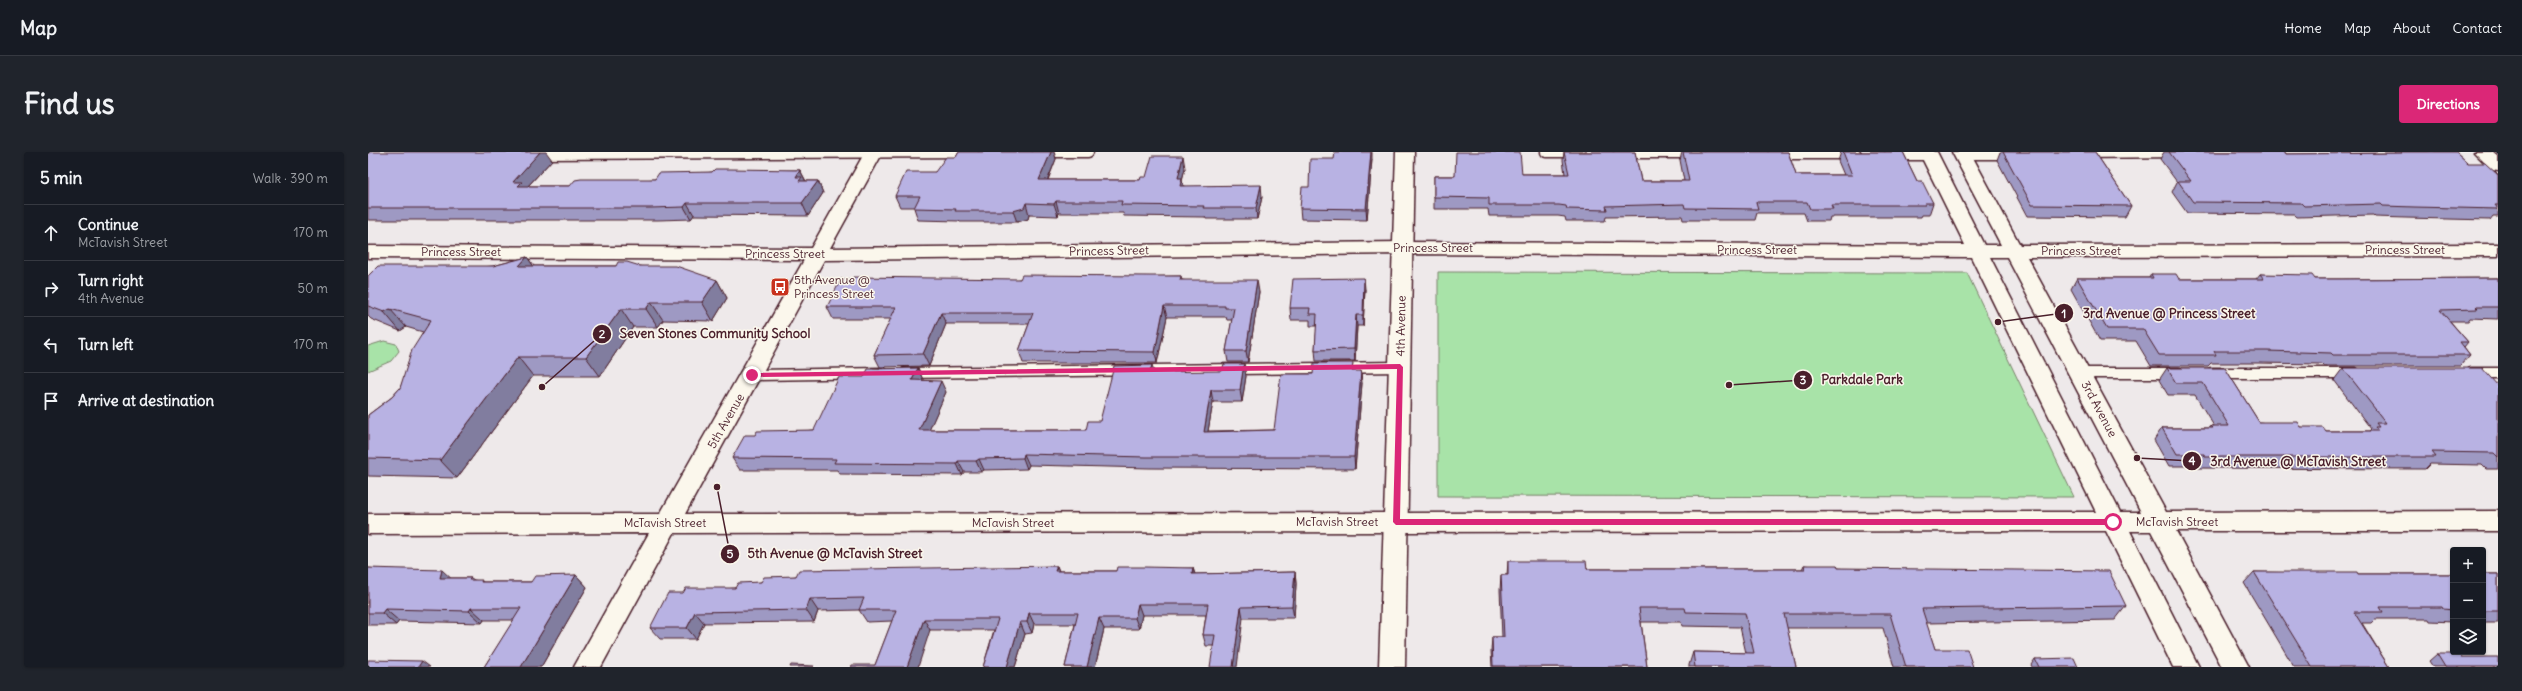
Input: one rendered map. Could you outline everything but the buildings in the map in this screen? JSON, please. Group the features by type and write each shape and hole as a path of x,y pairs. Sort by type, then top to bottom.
{"street":[{"name":"5th Avenue","path":"587,667 752,375 816,254 874,152"},
{"name":"4th Avenue","path":"1392,667 1405,152"},
{"path":"2483,152 2498,166"},
{"path":"1929,153 2186,667"},
{"name":"3rd Avenue","path":"1962,153 2236,667"},
{"name":"Princess Street","path":"368,252 816,254 1403,248 1978,251 2498,250"},
{"name":"McTavish Street","path":"368,524 2498,521"}],"lane":[{"path":"518,154 985,152"},
{"path":"1025,152 1088,152"},
{"path":"1546,152 1586,152"},
{"path":"1610,152 1706,153"},
{"path":"2065,153 2192,152"},
{"path":"1882,154 1929,153"},
{"path":"1962,153 2026,154"},
{"path":"1762,154 1866,154"},
{"path":"752,375 1400,367"},
{"path":"2079,373 2364,373"},
{"path":"2458,373 2498,373"}],"green space":[{"path":"1438,272 1967,273 2074,497 1438,496"},
{"path":"384,341 396,344 399,351 391,361 368,371 368,346"}],"place":[{"name":"5th Avenue @ Princess Street","path":"780,287"},
{"name":"3rd Avenue @ Princess Street","path":"1998,322"},
{"name":"Parkdale Park","path":"1729,385"},
{"name":"Seven Stones Community School","path":"542,387"},
{"name":"3rd Avenue @ McTavish Street","path":"2137,458"},
{"name":"5th Avenue @ McTavish Street","path":"717,487"}],"route":[{"path":"752,375 1400,367 1396,522 2113,522"}]}
